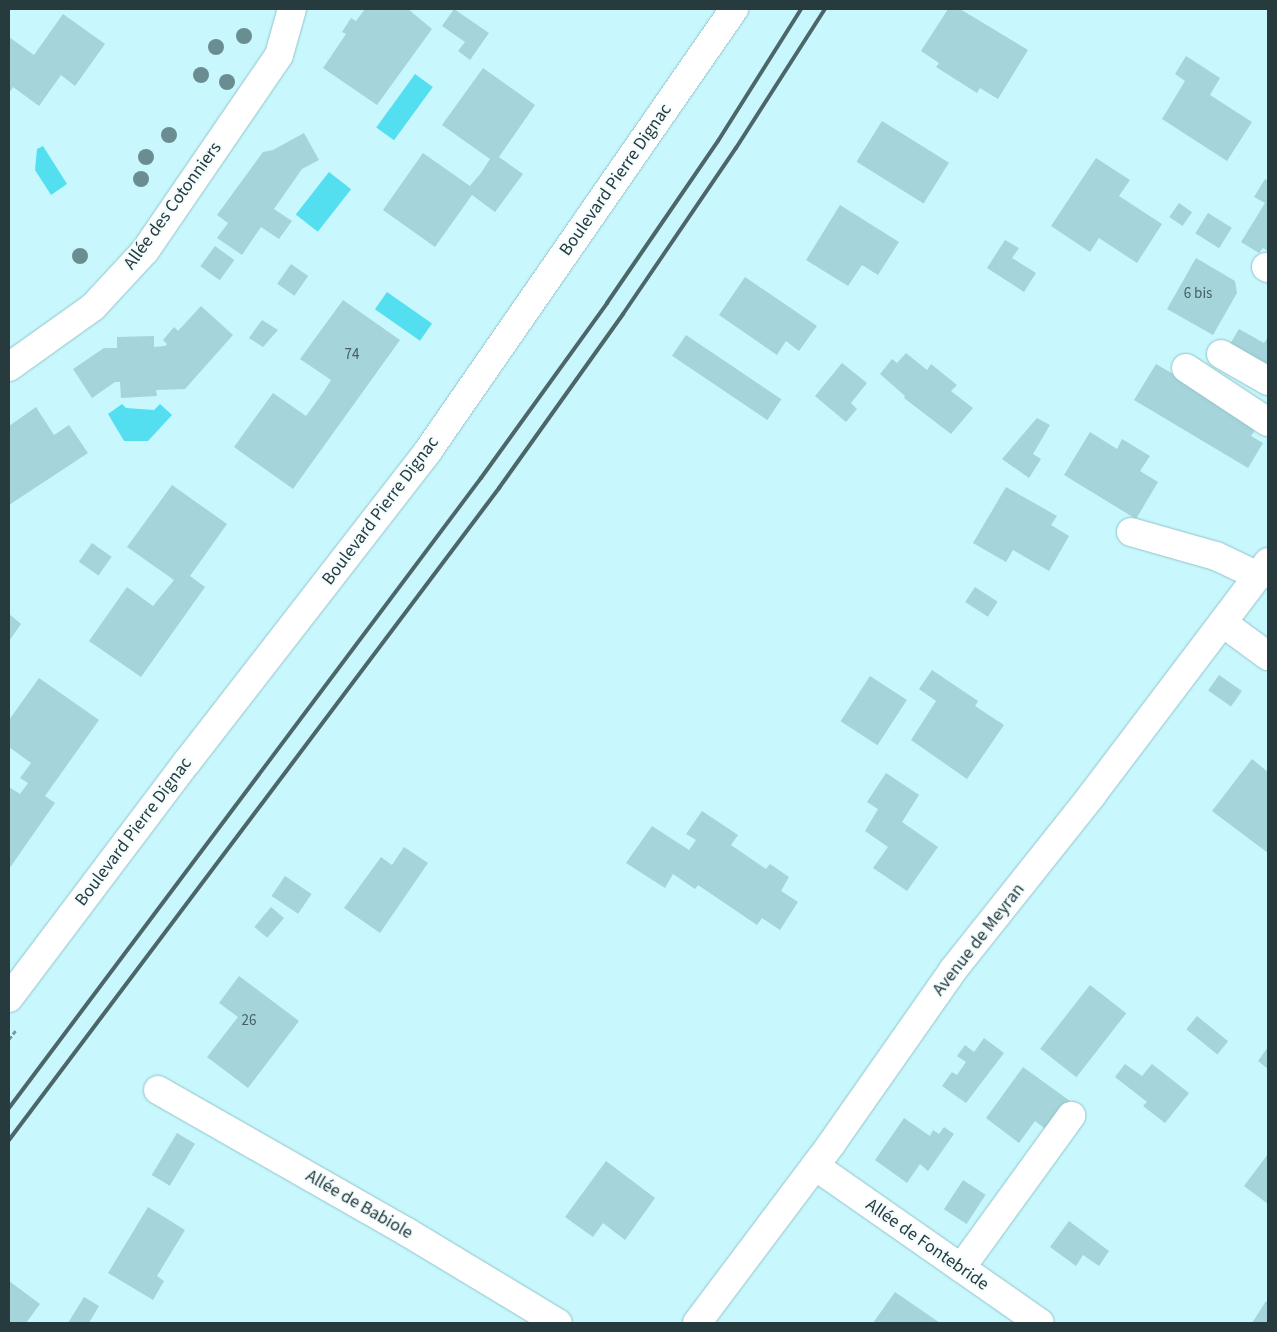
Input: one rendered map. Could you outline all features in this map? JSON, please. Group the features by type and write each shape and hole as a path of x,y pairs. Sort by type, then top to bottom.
{"street":[{"name":"Allée des Cotonniers","path":"9,367 92,307 145,251 280,55 292,9"},
{"name":"Boulevard Pierre Dignac","path":"9,998 187,762 428,451 734,9"},
{"path":"1221,354 1268,381"},
{"path":"1186,368 1268,422"},
{"path":"1131,532 1263,569"},
{"name":"Avenue de Meyran","path":"698,1323 814,1166 953,970 1100,785 1263,569"},
{"path":"1223,623 1268,656"},
{"name":"Allée de Babiole","path":"158,1090 407,1232 558,1323"},
{"path":"961,1268 1071,1116"},
{"name":"Allée de Fontebride","path":"814,1166 1040,1323"}],"water":[{"path":"415,74 433,87 394,140 376,127"},
{"path":"43,146 67,184 51,195 35,170 37,149"},
{"path":"329,172 351,189 318,232 296,215"},
{"path":"387,292 432,324 420,341 375,309"},
{"path":"122,404 126,408 154,410 160,404 172,415 148,441 124,441 108,414"}],"building":[{"path":"365,9 408,9 432,29 377,105 323,68 346,34 342,32 351,18 356,21"},
{"path":"454,9 489,33 470,60 458,51 465,42 442,26"},
{"path":"948,9 960,9 1028,50 998,99 980,88 977,93 936,67 939,63 921,51"},
{"path":"63,14 105,44 75,86 61,75 39,106 13,87 9,93 9,37 34,55"},
{"path":"1186,56 1220,78 1210,95 1252,122 1227,161 1162,119 1185,81 1175,74"},
{"path":"483,68 535,105 499,157 523,174 495,212 472,195 435,247 383,210 423,153 470,186 481,173 490,159 442,125"},
{"path":"882,121 949,163 924,204 857,162"},
{"path":"304,133 319,160 302,169 274,209 292,221 279,239 261,227 242,255 217,238 228,223 217,215 263,152 273,150"},
{"path":"1096,158 1130,180 1119,196 1162,224 1137,263 1099,238 1090,252 1051,226"},
{"path":"1265,179 1268,181 1268,251 1263,248 1259,253 1241,242 1265,203 1254,197"},
{"path":"1179,203 1192,212 1182,226 1169,217"},
{"path":"840,205 899,242 878,275 862,265 848,286 806,260"},
{"path":"1208,213 1232,228 1219,248 1195,233"},
{"path":"1005,240 1019,248 1012,258 1036,273 1024,292 987,268"},
{"path":"215,246 234,260 220,280 200,266"},
{"path":"1196,258 1235,281 1237,293 1213,335 1167,309"},
{"path":"291,264 308,276 294,296 277,284"},
{"path":"745,277 817,326 799,351 786,341 777,355 719,315"},
{"path":"343,300 400,340 293,489 234,447 273,393 306,416 331,380 300,359"},
{"path":"201,306 233,335 185,389 156,390 157,396 121,398 120,382 115,382 92,398 73,369 104,348 117,348 117,337 154,336 154,347 165,346 167,344 163,340 174,327 178,331"},
{"path":"262,320 278,330 263,347 249,338"},
{"path":"1239,329 1264,343 1268,337 1268,367 1230,344"},
{"path":"686,335 781,399 767,420 672,356"},
{"path":"906,353 927,370 931,364 957,385 951,391 973,408 951,434 904,398 905,396 880,374 892,359 897,363"},
{"path":"842,363 867,383 851,403 857,409 846,422 815,396"},
{"path":"1156,364 1259,424 1251,436 1263,443 1248,468 1134,400"},
{"path":"36,407 54,435 69,425 88,453 9,505 9,426"},
{"path":"1037,418 1050,425 1033,454 1041,459 1029,478 1002,459"},
{"path":"1090,432 1117,449 1122,439 1150,456 1140,471 1158,482 1136,519 1064,475"},
{"path":"172,485 227,524 190,576 205,587 141,677 89,641 127,587 153,606 174,580 127,547"},
{"path":"1006,487 1057,516 1051,525 1069,536 1049,571 1013,550 1006,562 973,543"},
{"path":"92,543 112,557 98,576 79,562"},
{"path":"975,587 998,602 988,617 965,602"},
{"path":"9,614 21,624 9,641"},
{"path":"932,670 978,701 975,706 1004,725 967,779 911,740 936,701 919,689"},
{"path":"1219,675 1242,691 1231,707 1208,691"},
{"path":"870,676 907,700 877,745 841,721"},
{"path":"39,678 99,720 45,796 55,803 9,869 9,787 20,794 28,783 20,778 31,763 9,747 9,720"},
{"path":"1252,759 1268,772 1268,853 1212,811"},
{"path":"886,773 919,795 902,822 938,847 907,891 873,868 888,847 865,831 878,809 867,802"},
{"path":"702,811 738,835 731,845 766,869 770,864 789,877 781,891 798,902 780,930 762,918 757,925 698,885 695,889 673,874 665,888 626,863 652,826 689,850 696,840 686,834"},
{"path":"404,847 428,863 380,933 344,908 381,857 392,865"},
{"path":"285,876 312,894 298,914 272,896"},
{"path":"271,907 284,918 267,938 254,927"},
{"path":"239,976 299,1021 248,1088 207,1057 238,1017 219,1003"},
{"path":"1090,985 1126,1013 1076,1077 1040,1049"},
{"path":"1197,1016 1228,1041 1217,1054 1186,1029"},
{"path":"984,1038 1004,1053 966,1103 942,1086 952,1072 957,1075 966,1062 957,1056 965,1045 974,1052"},
{"path":"1268,1047 1268,1069 1258,1061"},
{"path":"1125,1064 1142,1076 1152,1064 1189,1093 1165,1123 1143,1106 1147,1102 1115,1077"},
{"path":"1023,1067 1070,1101 1048,1131 1035,1121 1019,1143 986,1118"},
{"path":"904,1118 930,1136 933,1130 939,1134 944,1127 954,1134 928,1171 920,1164 907,1183 875,1160"},
{"path":"177,1133 195,1144 170,1186 152,1175"},
{"path":"1268,1154 1268,1204 1244,1186"},
{"path":"606,1161 655,1198 625,1240 603,1223 593,1237 565,1217"},
{"path":"963,1180 986,1195 967,1224 944,1209"},
{"path":"148,1207 185,1230 157,1276 164,1281 153,1300 108,1273"},
{"path":"1069,1221 1109,1251 1099,1266 1083,1255 1076,1266 1050,1247"},
{"path":"9,1281 40,1304 26,1323 9,1323"},
{"path":"895,1292 940,1323 873,1323"},
{"path":"84,1297 99,1306 89,1323 68,1323"},
{"path":"1266,1301 1268,1303 1268,1323 1252,1323"}],"railway":[{"path":"9,1108 481,478 607,303 718,141 801,9"},
{"path":"9,1140 499,488 623,314 736,148 825,9"}]}
